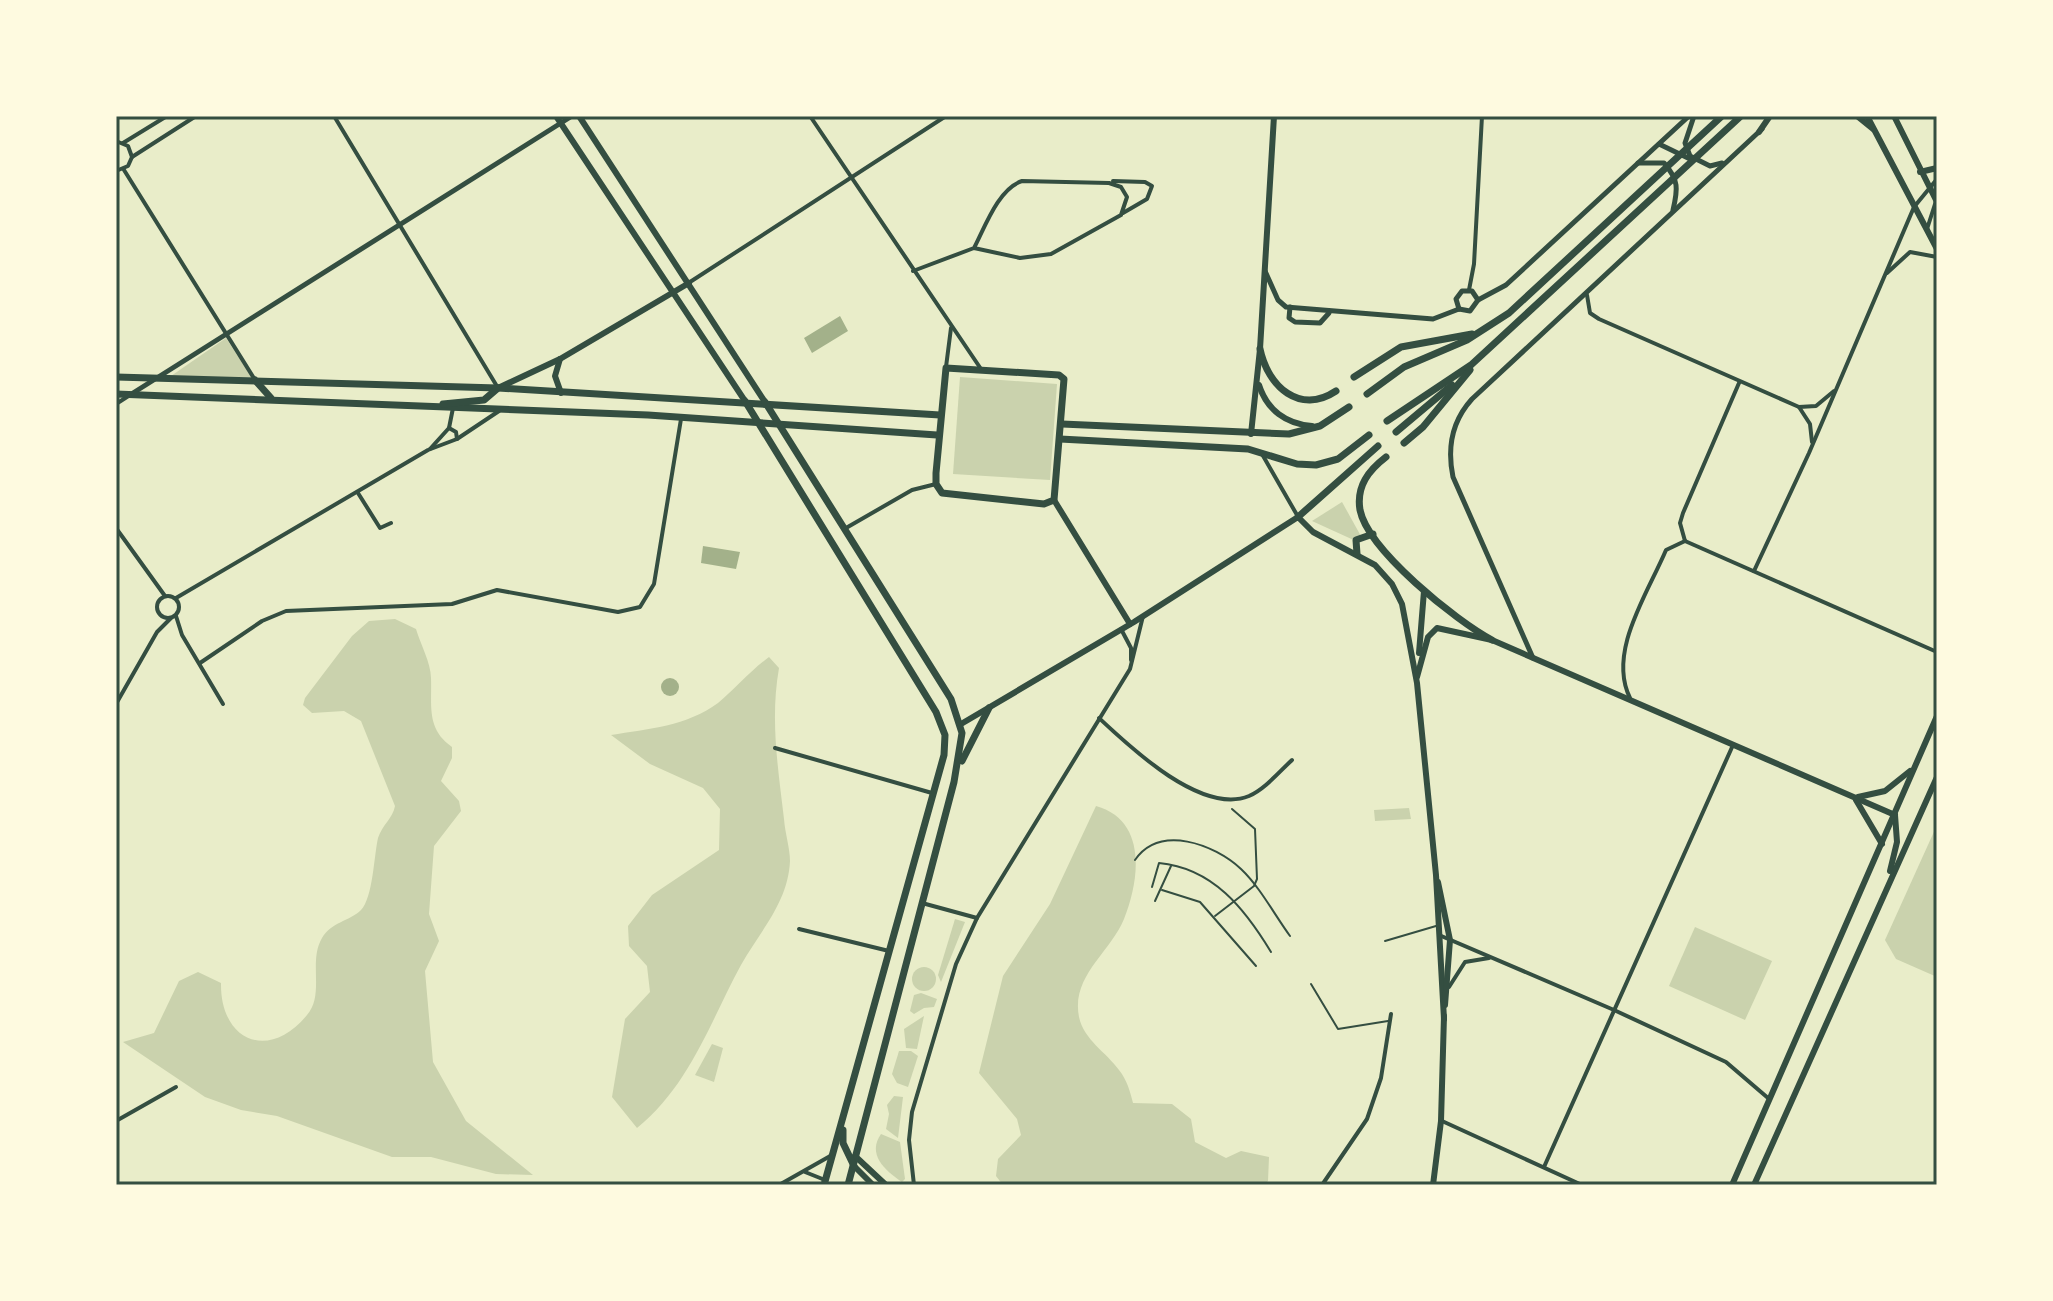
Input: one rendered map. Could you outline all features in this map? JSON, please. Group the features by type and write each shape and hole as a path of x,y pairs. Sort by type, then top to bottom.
{"main road":[{"path":"556,116 745,401 944,727 945,744 825,1183"},
{"path":"579,116 765,402 951,699 961,724 961,748 954,782 848,1185"},
{"path":"1233,449 1246,444 1251,434 1258,380 1273,116"},
{"path":"1367,394 1413,362 1489,328 1534,293 1722,116"},
{"path":"1396,432 1431,405 1741,116"},
{"path":"1759,132 1772,116"},
{"path":"1857,116 1876,132"},
{"path":"1867,116 1937,249"},
{"path":"1894,116 1937,201"},
{"path":"1920,172 1937,168"},
{"path":"413,406 484,400 498,388 560,359 689,283"},
{"path":"1354,377 1401,347 1455,338 1489,328"},
{"path":"1260,349 1269,373 1292,397 1312,402 1336,391"},
{"path":"1387,421 1485,353"},
{"path":"1404,443 1423,427 1485,353"},
{"path":"560,359 555,376 561,393"},
{"path":"1054,500 1044,504 942,493 936,484 937,435 946,368 1059,375 1066,383 1054,500 1130,624"},
{"path":"116,377 498,388 940,415"},
{"path":"255,380 271,398"},
{"path":"1258,380 1266,401 1282,418 1304,426 1320,426"},
{"path":"116,394 681,416 937,435"},
{"path":"1062,424 1289,434 1320,426 1349,407"},
{"path":"1060,439 1233,449 1261,452 1297,464 1323,464 1338,459 1369,435"},
{"path":"936,712 947,723 957,726 1130,624 1298,517 1378,446"},
{"path":"1386,457 1370,471 1360,494 1362,516 1373,534 1424,591 1459,621 1534,659 1895,815"},
{"path":"1298,517 1313,532 1357,554 1385,575 1398,594 1405,614 1416,681 1436,875 1444,1019"},
{"path":"1357,554 1356,540 1373,534"},
{"path":"1416,681 1424,591"},
{"path":"1416,681 1422,652 1432,631 1443,627 1492,640"},
{"path":"954,782 989,708"},
{"path":"1732,1185 1937,716"},
{"path":"1854,798 1895,787 1916,765"},
{"path":"1754,1185 1937,777"},
{"path":"1854,798 1882,844"},
{"path":"1881,898 1897,842 1895,815"},
{"path":"1433,1185 1441,1121 1450,940 1436,875"},
{"path":"843,1123 843,1143 854,1166 873,1185"},
{"path":"855,1156 886,1185"}],"street":[{"path":"123,143 167,116"},
{"path":"124,170 132,157 196,116"},
{"path":"334,116 498,388"},
{"path":"116,404 572,116"},
{"path":"810,116 981,369"},
{"path":"689,283 946,116"},
{"path":"1469,290 1474,264 1482,116"},
{"path":"1264,269 1278,300 1290,307 1329,313 1433,319 1459,309 1473,310 1478,300 1506,285 1692,116"},
{"path":"1692,116 1685,143 1690,156 1698,163"},
{"path":"1534,659 1458,490 1451,467 1453,430 1472,399 1759,132"},
{"path":"116,141 123,143 132,157"},
{"path":"1659,144 1698,163 1710,166 1726,162"},
{"path":"1637,164 1664,163 1674,175 1678,188 1673,211"},
{"path":"116,171 124,170"},
{"path":"124,170 255,380"},
{"path":"1754,571 1813,444 1914,207 1928,186 1937,179"},
{"path":"913,271 974,248 1035,258 1051,254 1147,199 1152,186 1145,182 1022,181 1012,184 974,248"},
{"path":"1099,182 1117,184 1125,192 1127,202 1121,215"},
{"path":"1927,229 1937,201"},
{"path":"1886,275 1910,252 1937,257"},
{"path":"1469,290 1478,300"},
{"path":"1459,309 1457,296 1469,290"},
{"path":"1587,295 1590,313 1599,319 1799,407 1816,406 1837,388"},
{"path":"1290,307 1289,318 1295,322 1320,323 1329,313"},
{"path":"946,368 951,326"},
{"path":"1685,541 1680,523 1683,513 1739,383"},
{"path":"1799,407 1810,424 1813,444"},
{"path":"428,450 449,428 453,408"},
{"path":"116,528 165,596 176,598 428,450 457,439 499,411"},
{"path":"200,663 262,621 286,611 452,604 497,590 630,612 640,607 654,584 681,416"},
{"path":"449,428 456,432 457,439"},
{"path":"1261,452 1298,517"},
{"path":"844,529 912,490 936,484"},
{"path":"358,493 380,528 391,523"},
{"path":"1631,700 1622,683 1623,656 1666,550 1685,541 1937,652"},
{"path":"165,596 158,602 158,612 173,617 223,704"},
{"path":"116,704 157,632 180,609 176,598"},
{"path":"914,1185 909,1140 912,1112 947,990 977,918 1132,664 1143,616"},
{"path":"1121,629 1131,648 1132,664"},
{"path":"1099,718 1191,789 1220,800 1250,795 1292,760"},
{"path":"1544,1167 1733,745"},
{"path":"775,748 932,793"},
{"path":"922,903 977,918"},
{"path":"799,929 889,951"},
{"path":"1437,935 1614,1010 1726,1062 1768,1098"},
{"path":"1446,993 1465,962 1473,958 1492,958"},
{"path":"1322,1185 1367,1119 1381,1078 1391,1014"},
{"path":"116,1121 176,1087"},
{"path":"1441,1121 1582,1185"},
{"path":"779,1185 834,1153"},
{"path":"805,1172 825,1183"}],"lane":[{"path":"1232,809 1255,829 1254,886"},
{"path":"1135,860 1147,847 1166,839 1187,841 1234,864 1290,936"},
{"path":"1152,887 1159,863 1171,864 1217,885 1235,901 1271,952"},
{"path":"1155,901 1171,864"},
{"path":"1215,916 1254,886"},
{"path":"1162,890 1200,902 1256,966"},
{"path":"1385,941 1437,925"},
{"path":"1311,984 1335,1028 1347,1030 1388,1021"}],"shaded area":[{"path":"840,316 848,331 812,353 804,338"},
{"path":"226,338 252,378 171,376"},
{"path":"960,377 1057,384 1050,480 953,474"},
{"path":"1342,502 1362,538 1358,542 1312,521"},
{"path":"703,546 740,552 736,569 701,563"},
{"path":"395,619 416,629 427,660 431,672 434,725 452,747 452,758 441,781 459,801 461,811 434,846 429,914 439,941 425,971 433,1062 466,1121 533,1175 496,1174 431,1157 392,1157 277,1116 241,1110 205,1097 123,1042 154,1033 179,981 198,972 221,983 229,1019 238,1031 249,1038 263,1041 277,1038 307,1015 315,997 318,947 330,928 357,914 365,904 371,886 378,838 395,806 361,721 344,711 312,713 303,705 305,698 352,636 369,621"},
{"path":"769,657 779,668 775,706 776,744 790,861 788,876 779,903 741,965 685,1073 637,1128 612,1097 625,1019 650,992 647,966 629,946 628,926 652,895 719,850 720,809 703,788 650,764 611,735 667,725 706,711"},
{"path":"670,678 679,687 670,696 661,687"},
{"path":"1096,806 1113,813 1124,824 1131,837 1136,869 1124,919 1081,989 1078,1002 1082,1025 1090,1039 1122,1074 1133,1103 1172,1104 1191,1119 1195,1142 1226,1158 1241,1151 1269,1157 1268,1181 1264,1185 1003,1185 996,1176 998,1159 1021,1135 1017,1119 979,1073 1003,976 1050,904"},
{"path":"1409,808 1411,819 1375,821 1374,810"},
{"path":"1937,825 1937,977 1896,959 1885,940"},
{"path":"955,919 965,922 941,982 938,975"},
{"path":"1695,927 1772,961 1745,1020 1669,986"},
{"path":"924,967 932,971 936,979 932,987 924,991 916,987 912,979 916,971"},
{"path":"921,993 937,999 934,1007 914,1014 910,1011 914,995"},
{"path":"924,1016 917,1049 906,1048 904,1029"},
{"path":"712,1044 723,1048 714,1082 695,1075"},
{"path":"899,1051 911,1051 918,1056 908,1087 897,1083 892,1074"},
{"path":"894,1096 903,1097 898,1138 886,1129 887,1105"},
{"path":"881,1134 900,1142 905,1179 902,1182 884,1167 877,1155 877,1141"}]}
